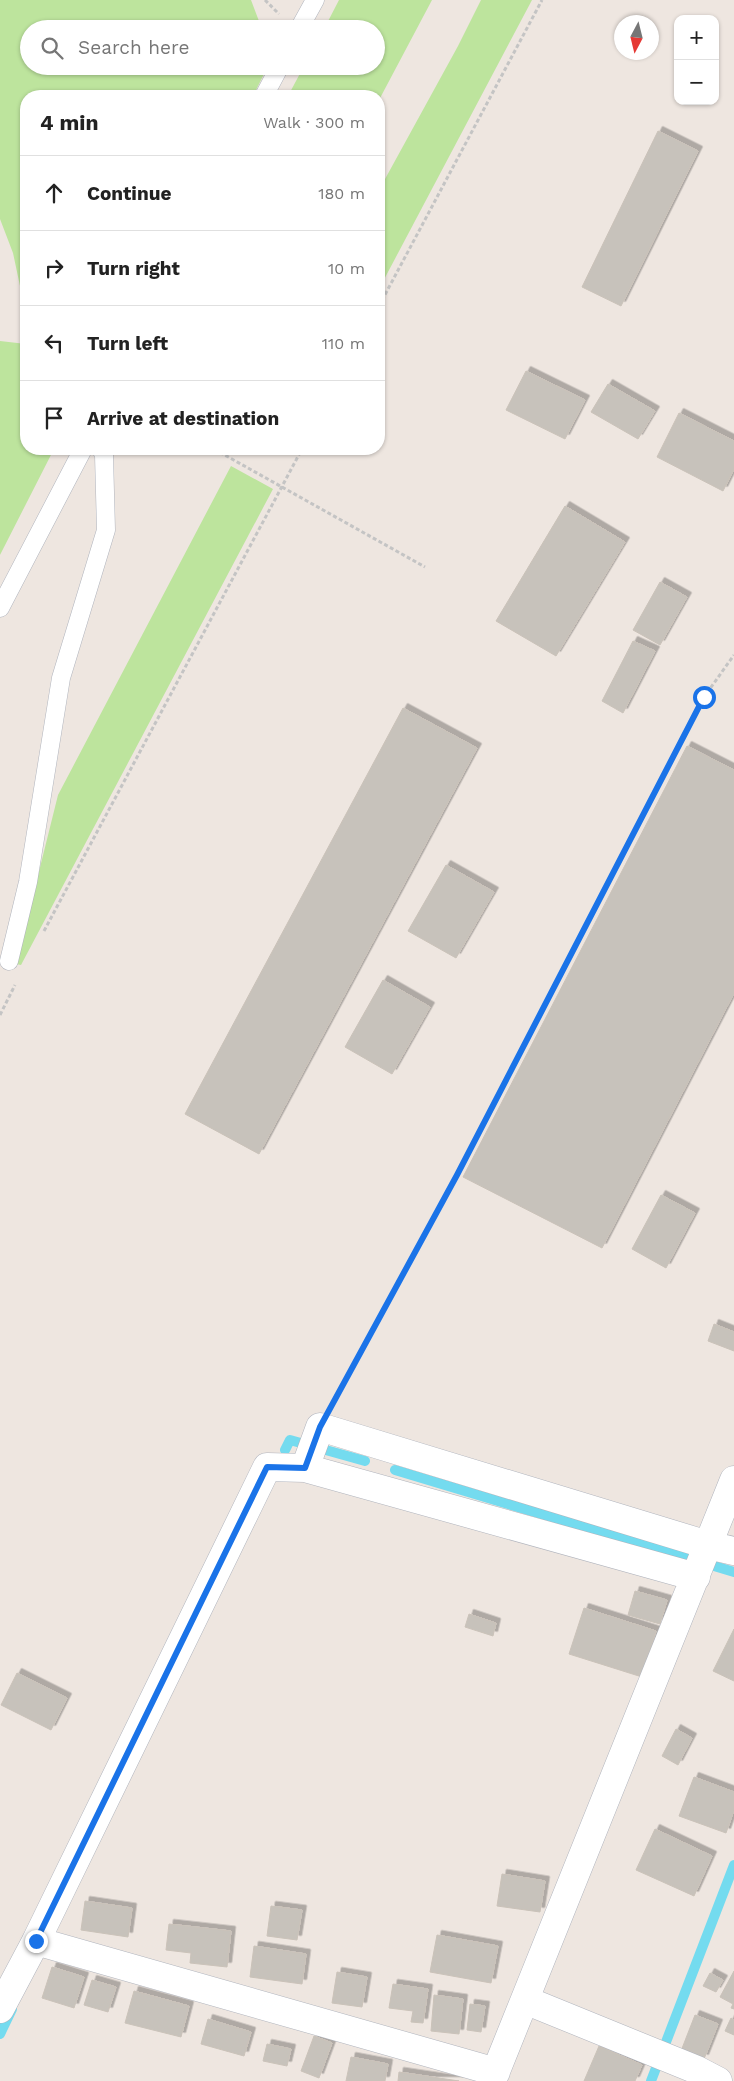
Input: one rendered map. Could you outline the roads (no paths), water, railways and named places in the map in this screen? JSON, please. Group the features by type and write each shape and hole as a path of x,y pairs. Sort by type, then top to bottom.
{"street":[{"path":"305,1468 320,1427 701,1562"},
{"path":"0,2009 36,1941 267,1467 305,1468 701,1562 734,1551"},
{"path":"36,1941 494,2076 734,1480"},
{"path":"525,2000 697,2070 718,2081"}],"lane":[{"path":"304,20 315,0"},
{"path":"267,90 275,75"},
{"path":"0,608 80,455"},
{"path":"9,961 28,882 61,678 106,530 104,455"}],"waterway":[{"path":"285,1450 290,1440 365,1461"},
{"path":"395,1470 734,1572"},
{"path":"651,2081 734,1865"},
{"path":"0,2034 12,2009"}]}
